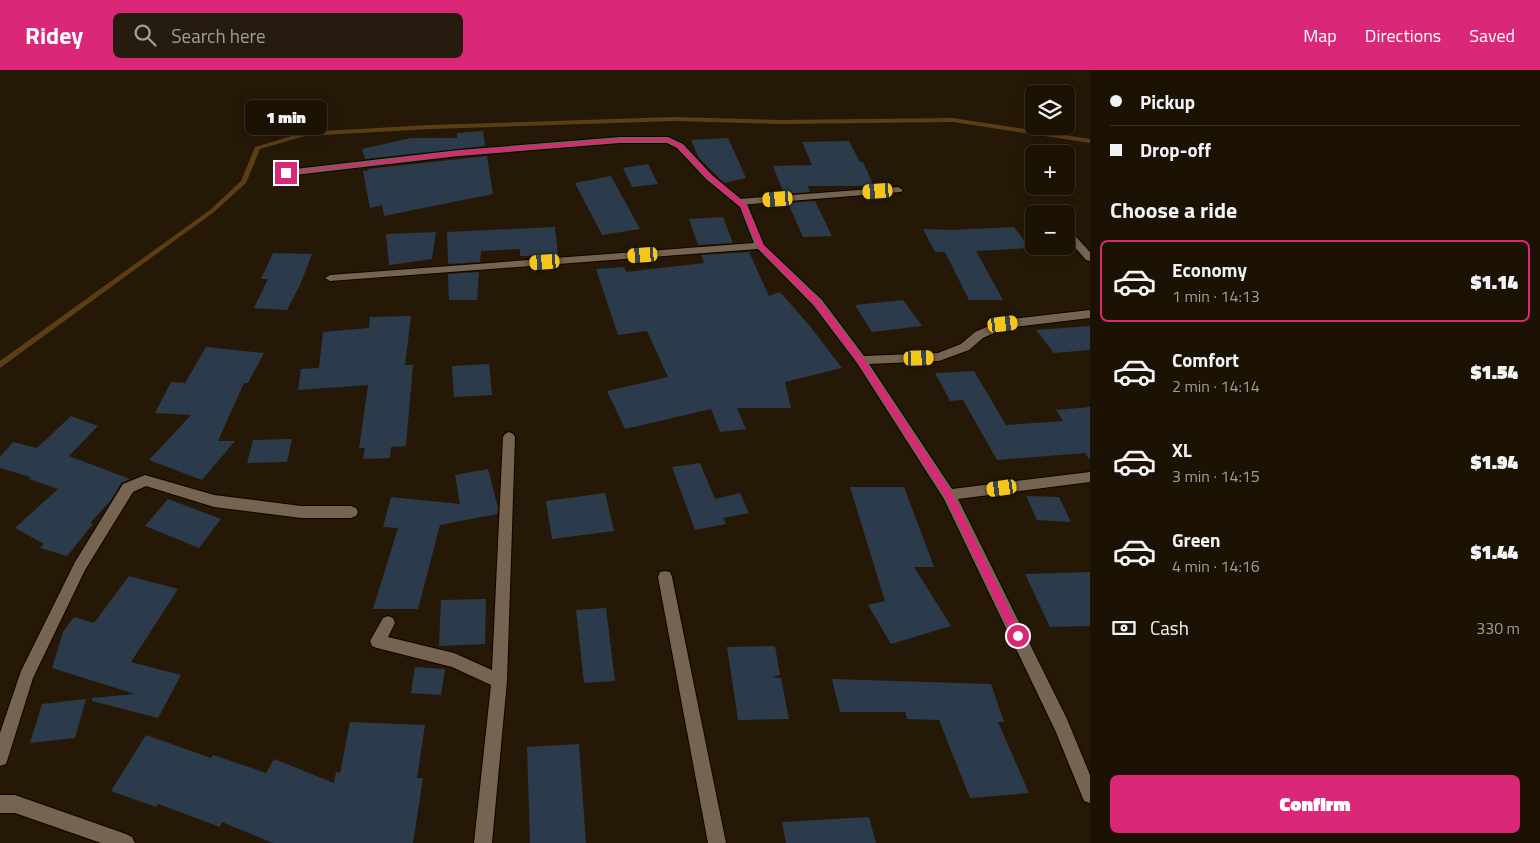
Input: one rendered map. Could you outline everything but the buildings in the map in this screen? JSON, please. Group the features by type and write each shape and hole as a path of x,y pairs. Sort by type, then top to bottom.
{"street":[{"path":"286,173 459,153 620,140 668,140 680,146 709,177 744,206 760,246 818,303 861,360 949,495 1060,725 1090,795"},
{"path":"739,202 898,190"},
{"path":"1075,241 1090,258"},
{"path":"330,278 760,246"},
{"path":"861,360 938,357 965,347 978,335 1003,324 1090,314"},
{"path":"483,843 498,681 509,437"},
{"path":"949,495 1090,477"},
{"path":"0,758 26,676 80,566 128,488 145,480 214,501 301,512 352,512"},
{"path":"664,577 717,843"},
{"path":"388,623 377,640 454,660 498,681"},
{"path":"0,804 15,804 126,843"}],"waterway":[{"path":"0,365 212,211 244,182 257,148 305,134 431,127 674,119 780,122 953,120 1090,141"}],"route":[{"path":"286,173 459,153 620,140 668,140 680,146 709,177 744,206 760,246 818,303 861,360 949,495 1018,636"}]}
